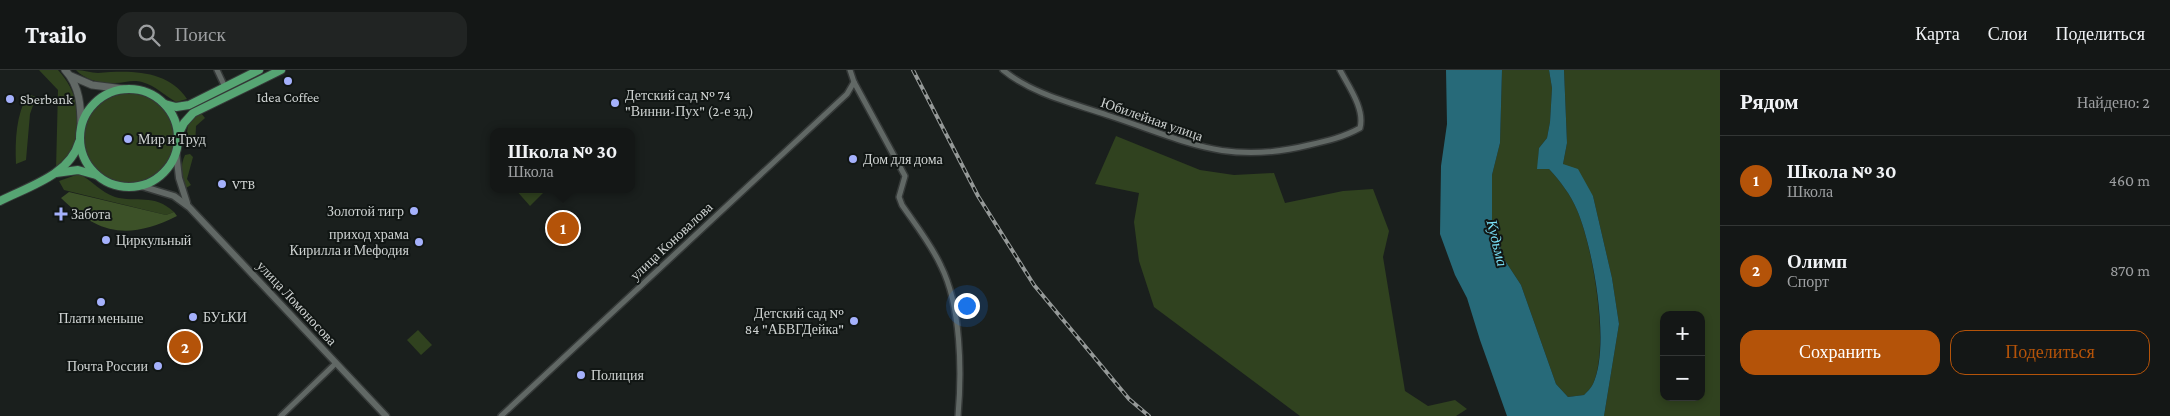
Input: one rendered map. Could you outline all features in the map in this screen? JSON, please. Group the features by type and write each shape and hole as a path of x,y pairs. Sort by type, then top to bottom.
{"main road":[{"path":"65,70 71,76 92,85 142,91 172,107 181,107 259,70"},
{"path":"56,173 78,170 97,175 116,186 141,186 162,174 171,164 176,152 178,135 184,123 194,113 281,70"},
{"path":"0,201 56,173 74,155 80,138 81,128 80,102 71,76"},
{"path":"225,87 229,96"},
{"path":"81,128 87,114 96,102 108,94 124,89"},
{"path":"160,100 172,114 178,135"},
{"path":"80,138 84,158 97,175"}],"street":[{"path":"218,70 225,87"},
{"path":"850,70 854,82 905,176 899,197 902,205 941,266 954,301 960,399 958,416"},
{"name":"Юбилейная улица","path":"1003,70 1037,90 1202,148 1242,153 1288,151 1347,135 1360,128 1362,120 1359,108 1340,70"},
{"name":"улица Коновалова","path":"501,416 847,94 854,82"},
{"path":"176,152 179,178 189,207"},
{"path":"141,186 174,196 189,207"},
{"name":"улица Ломоносова","path":"189,207 386,416"},
{"path":"280,416 336,363"}],"green space":[{"path":"39,70 58,70 65,78 78,109 80,121 77,143 70,156 56,170 58,90"},
{"path":"76,70 95,73 136,72 148,74 170,82 187,99 176,102 152,86 138,81 110,83 94,81"},
{"path":"1502,70 1549,70 1552,88 1550,122 1547,138 1539,148 1538,169 1549,169 1565,188 1575,204 1589,248 1600,322 1598,367 1593,384 1584,395 1568,397 1556,384 1521,285 1504,259 1492,222 1492,175 1500,143"},
{"path":"1564,70 1720,70 1720,416 1604,416 1619,324 1612,278 1593,196 1563,164 1567,143"},
{"path":"129,93 146,97 161,106 170,121 174,138 170,155 161,170 146,179 129,183 112,179 97,170 88,155 84,138 88,121 97,106 112,97"},
{"path":"28,94 36,97 30,114 26,160 16,164 17,128 21,110"},
{"path":"201,113 205,118 196,126 195,146 192,147 187,141 188,127 190,121"},
{"path":"1116,136 1200,170 1234,175 1274,173 1285,203 1343,191 1373,189 1389,231 1383,257 1405,391 1428,406 1455,400 1467,409 1456,416 1300,416 1154,307 1139,261 1134,222 1139,193 1095,184"},
{"path":"190,154 193,157 187,179 191,185 186,188 182,176 182,167 185,155"},
{"path":"79,174 115,197 152,200 167,206 174,212 166,215 64,190 59,181"},
{"path":"69,192 166,215 174,212 177,216 144,229 115,230 88,220 75,210 61,198"},
{"path":"519,193 543,193 530,206"},
{"path":"418,330 432,345 421,355 407,340"}],"water":[{"name":"Кудьма","path":"1446,70 1502,70 1500,143 1492,175 1492,222 1504,259 1521,285 1556,384 1568,397 1584,395 1593,384 1598,367 1600,322 1594,271 1589,247 1577,210 1565,188 1549,169 1537,169 1539,148 1547,138 1550,122 1552,88 1549,70 1564,70 1567,143 1563,164 1578,169 1593,196 1612,278 1619,324 1604,416 1507,416 1467,298 1455,275 1440,234 1441,166 1447,124"}],"railway":[{"path":"913,70 978,196 1034,285 1129,399 1149,416"}],"place":[{"name":"Idea Coffee","path":"288,81"},
{"name":"Sberbank","path":"10,99"},
{"name":"Детский сад № 74 \"Винни-Пух\" (2-е зд.)","path":"615,103"},
{"name":"Мир и Труд","path":"128,139"},
{"name":"Дом для дома","path":"853,159"},
{"name":"VTB","path":"222,184"},
{"name":"Золотой тигр","path":"414,211"},
{"name":"Забота","path":"61,214"},
{"name":"Школа № 30","path":"563,228"},
{"name":"Циркульный","path":"106,240"},
{"name":"приход храма Кирилла и Мефодия","path":"419,242"},
{"name":"Плати меньше","path":"101,302"},
{"name":"БУLКИ","path":"193,317"},
{"name":"Детский сад № 84 \"АБВГДейка\"","path":"854,321"},
{"name":"Олимп","path":"185,347"},
{"name":"Почта России","path":"158,366"},
{"name":"Полиция","path":"581,375"}]}
